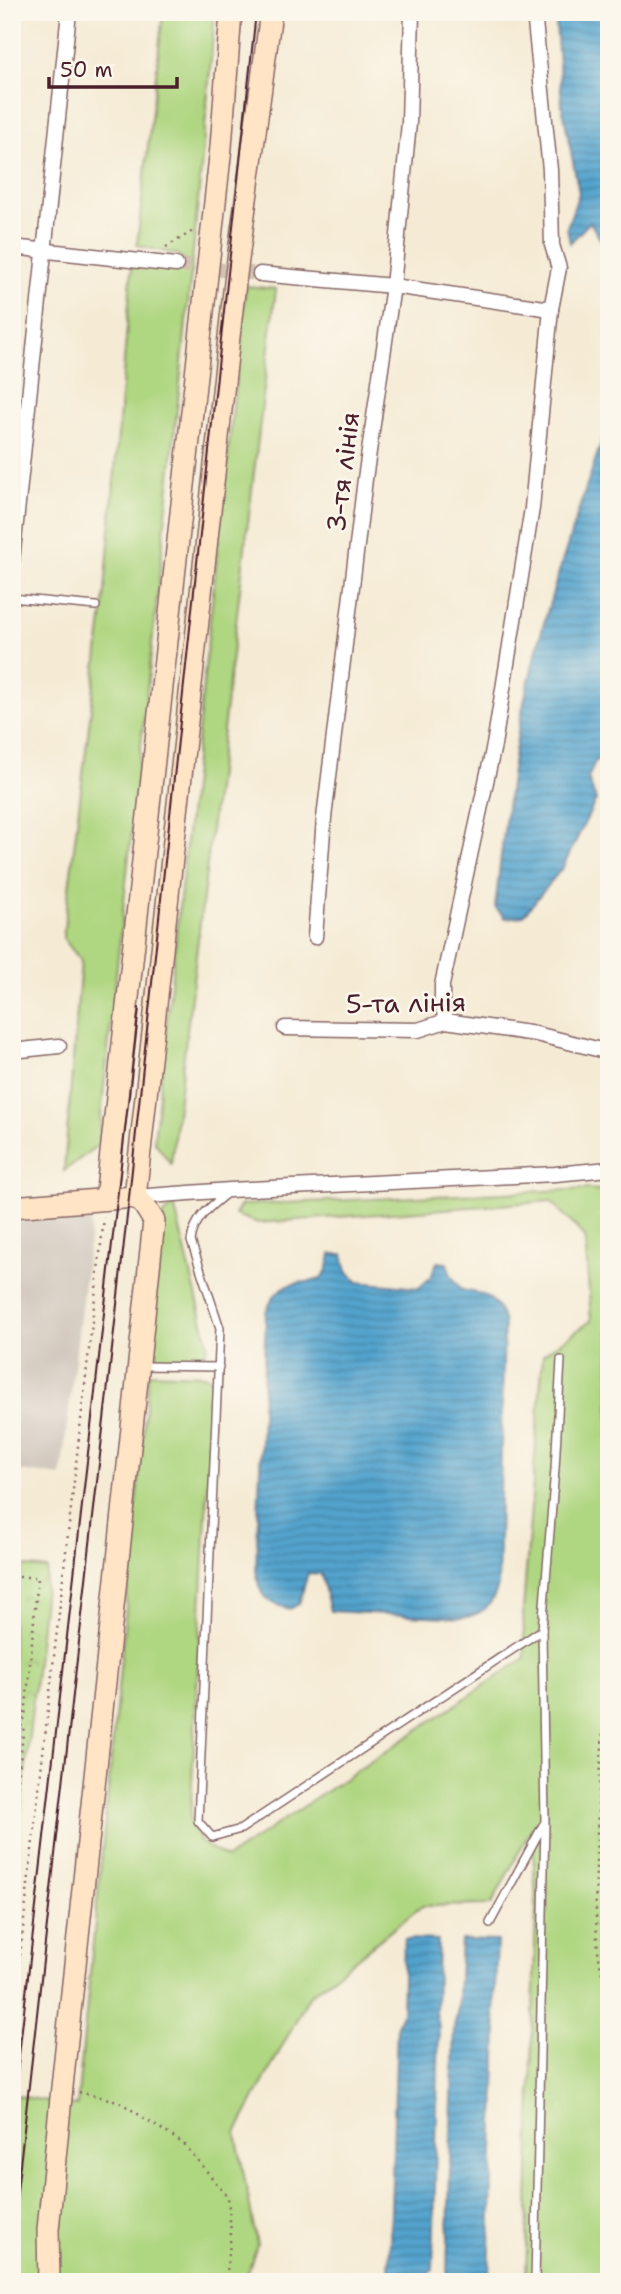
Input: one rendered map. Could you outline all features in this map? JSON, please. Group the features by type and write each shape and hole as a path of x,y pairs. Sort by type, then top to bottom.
{"main road":[{"path":"106,1199 220,161 231,12"},
{"path":"135,1197 235,282 271,12"},
{"path":"12,1207 135,1197 144,1205 154,1222 62,2088 48,2230 49,2282"}],"street":[{"path":"12,561 69,12"},
{"name":"3-тя лінія","path":"316,937 324,818 365,479 393,286 409,123 412,12"},
{"path":"446,1021 442,985 494,745 532,508 551,309 559,268 551,245 550,170 534,12"},
{"path":"12,247 176,265"},
{"path":"260,274 393,286 551,309"},
{"name":"5-та лінія","path":"285,1028 418,1030 446,1021 536,1034 609,1052"},
{"path":"12,1051 59,1046"},
{"path":"135,1197 609,1169"}],"lane":[{"path":"12,598 96,606"},
{"path":"230,1190 199,1216 192,1230 191,1241 220,1328 198,1821 212,1837 241,1829 542,1630"},
{"path":"535,2282 545,1822 542,1630 561,1360"},
{"path":"139,1366 219,1367"},
{"path":"491,1923 545,1822"}],"path":[{"path":"142,261 195,230"},
{"path":"12,2025 106,1199"},
{"path":"12,1577 38,1577 12,1835"},
{"path":"609,1643 595,1859 597,1932 602,1982 609,1989"},
{"path":"12,1665 25,1717 12,1749"},
{"path":"12,1716 25,1717"},
{"path":"62,2088 118,2101 184,2144 228,2197 231,2233 226,2282"}],"shaded area":[{"path":"92,1216 61,1476 12,1470 12,1222"}],"green space":[{"path":"163,12 215,12 174,437 98,1145 64,1171 81,961 63,938 104,603 132,266 186,269 188,262 178,255 137,245"},
{"path":"246,286 276,289 171,1164 154,1141"},
{"path":"588,1189 609,1191 609,2282 526,2282 536,1903 532,1827 491,1905 422,1906 309,1996 236,2133 257,2244 245,2282 12,2282 12,2095 77,2106 149,1373 205,1375 213,1382 190,1821 201,1842 227,1858 525,1658 523,1610 543,1354 591,1321 585,1237 551,1201 258,1223 235,1215 241,1205"},
{"path":"174,1205 208,1343 206,1352 198,1360 158,1358 151,1355 163,1215"},
{"path":"12,1565 47,1569 12,1895"}],"water":[{"path":"555,12 609,12 609,254 590,222 570,243 567,227 579,193 562,105"},
{"path":"609,419 609,759 596,760 588,778 596,800 563,867 523,916 505,918 495,907 510,785 526,694 559,571"},
{"path":"331,1254 343,1254 347,1271 358,1282 419,1288 431,1277 437,1262 447,1263 451,1275 462,1290 489,1298 504,1321 498,1586 490,1604 476,1614 463,1618 330,1611 321,1574 308,1573 299,1604 290,1609 274,1604 261,1592 256,1570 266,1312 274,1297 283,1288 321,1278 329,1265"},
{"path":"404,1939 438,1940 436,2013 439,2026 433,2270 423,2282 399,2282 389,2272 397,2026 402,2012"},
{"path":"461,1940 497,1941 494,2016 497,2030 489,2278 485,2282 452,2282 447,2275 454,2026"}],"tunnel":[{"path":"176,265 260,274"}],"tram line":[{"path":"12,2236 128,1207 256,12"},
{"path":"12,2116 139,1008"}]}
